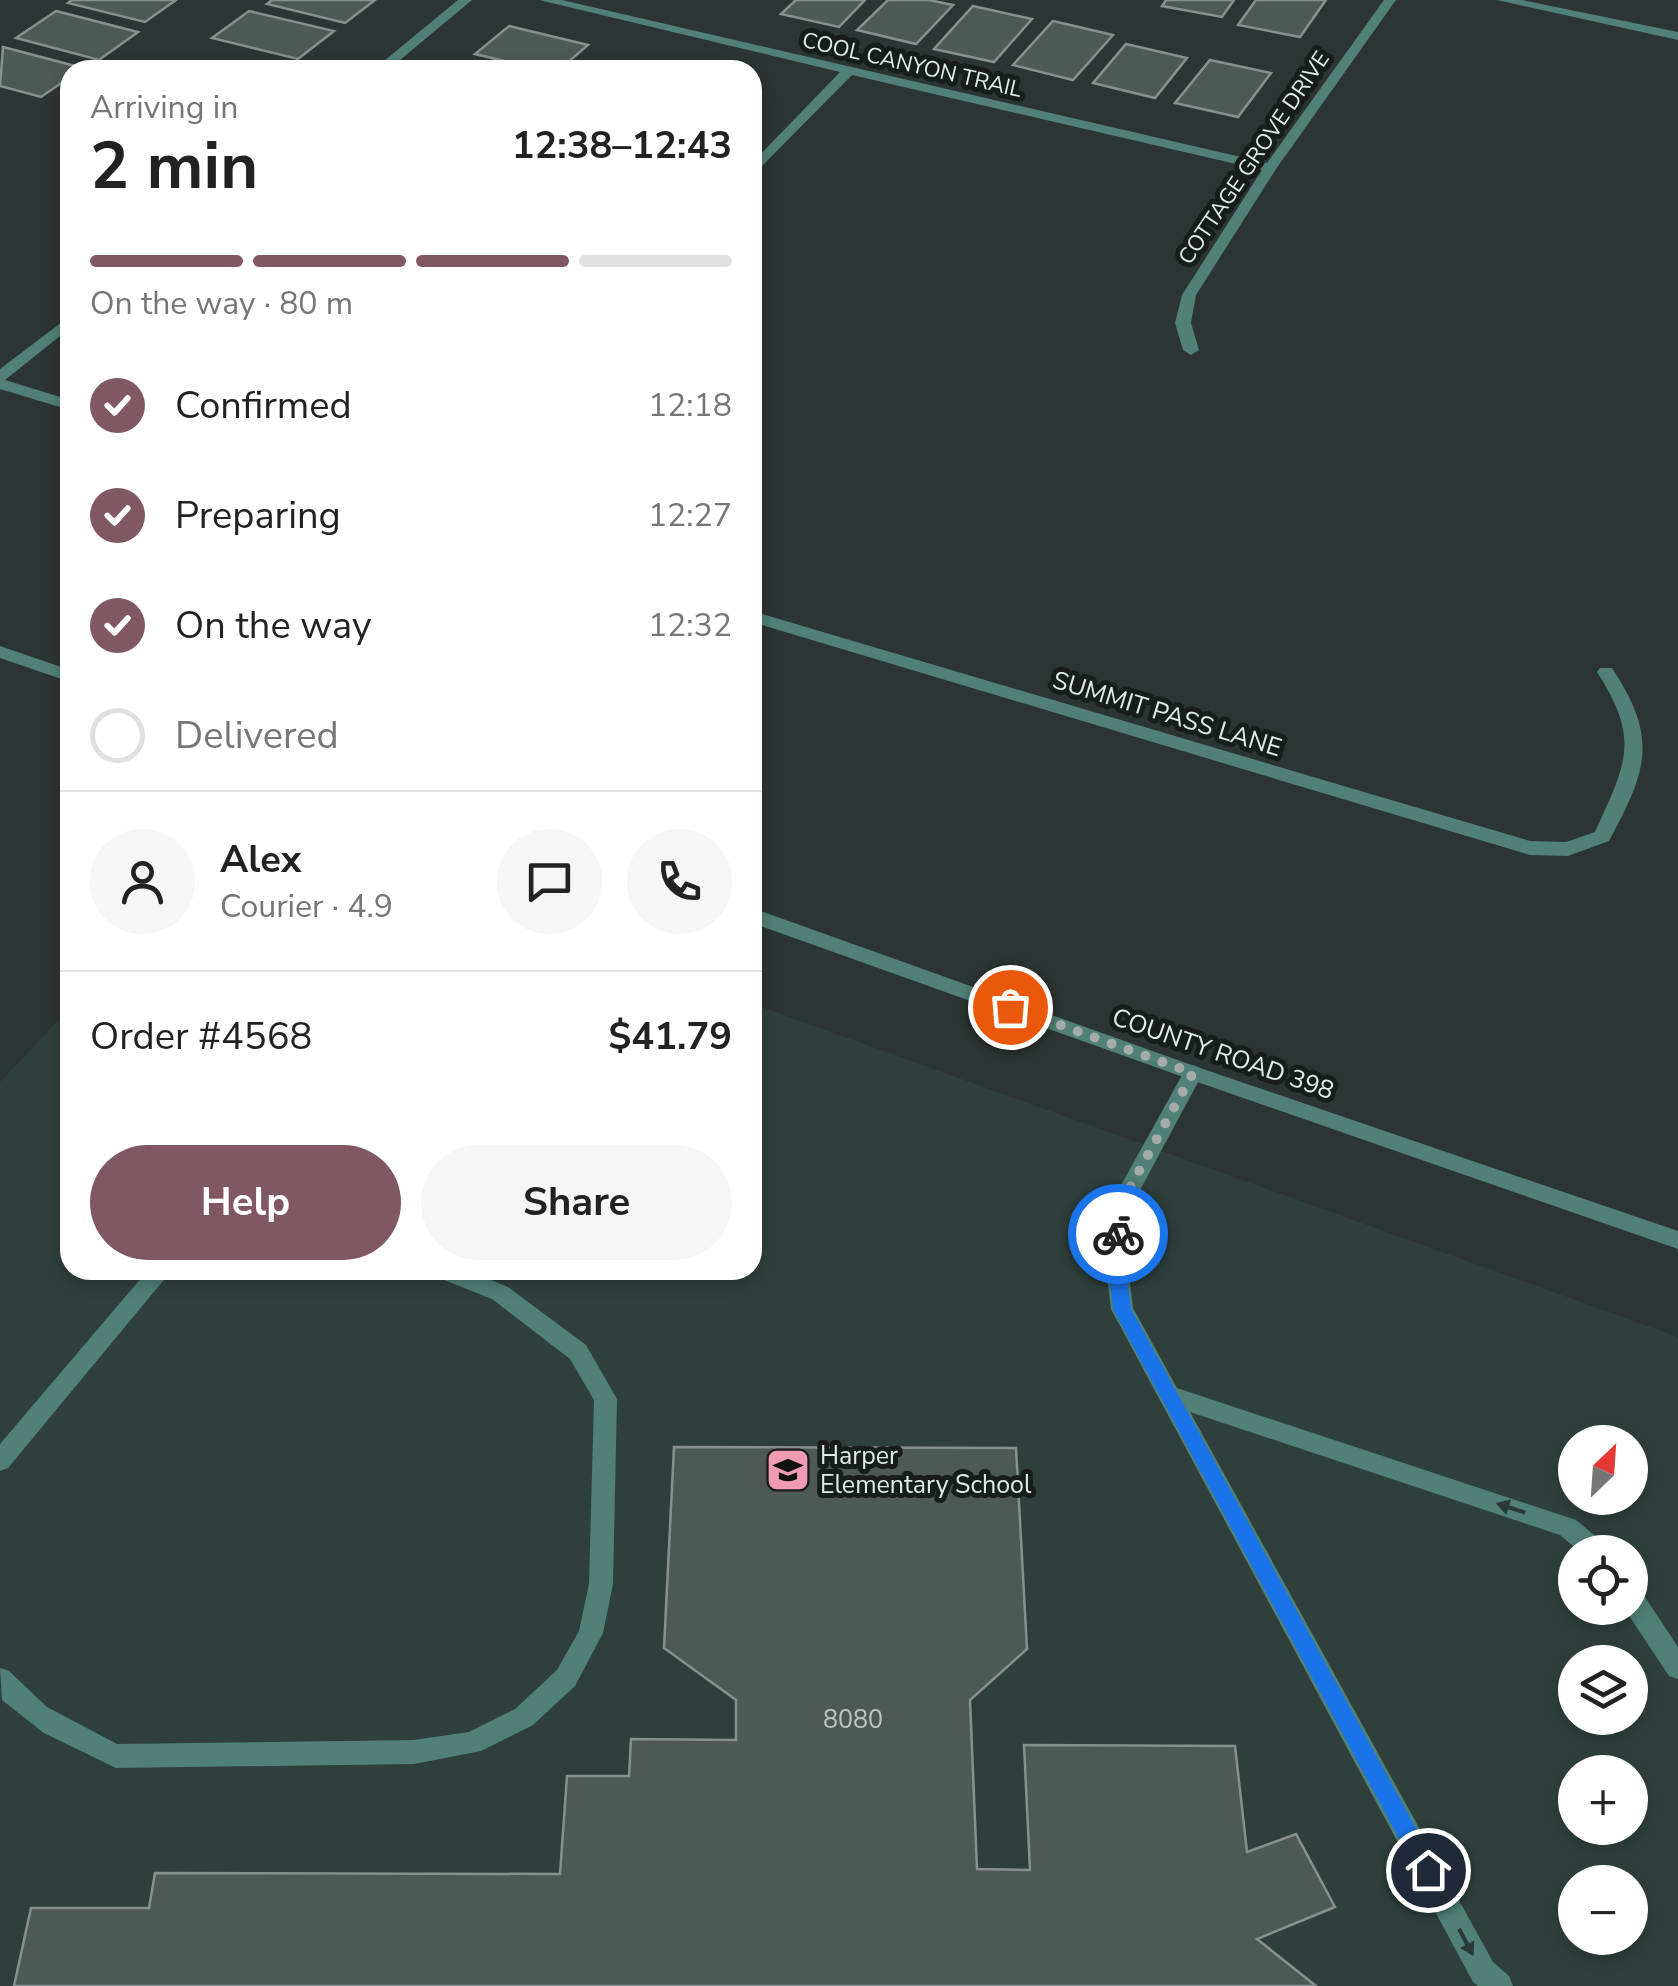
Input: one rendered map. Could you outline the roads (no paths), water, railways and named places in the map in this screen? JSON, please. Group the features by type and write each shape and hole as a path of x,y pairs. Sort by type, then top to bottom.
{"street":[{"path":"392,60 466,0"},
{"name":"COOL CANYON TRAIL","path":"544,0 1270,168"},
{"name":"COTTAGE GROVE DRIVE","path":"1191,350 1183,323 1189,295 1270,168 1390,0"},
{"path":"1504,0 1678,36"},
{"path":"762,162 849,71"},
{"path":"60,329 0,380 60,401"},
{"name":"SUMMIT PASS LANE","path":"762,619 1530,848 1568,849 1602,836 1634,764 1636,736 1628,701 1606,672"},
{"path":"0,652 60,673"},
{"name":"COUNTY ROAD 398","path":"762,918 1193,1073 1678,1240"},
{"path":"1193,1073 1121,1204 1116,1252 1122,1309 1483,1972 1499,1986"},
{"path":"0,1461 153,1280"},
{"path":"0,1679 12,1696 74,1738 116,1756 414,1752 472,1742 524,1717 566,1678 592,1633 601,1584 606,1399 578,1352 500,1293 467,1280"},
{"path":"1170,1395 1568,1527 1577,1535"},
{"path":"1648,1623 1678,1668"}],"place":[{"name":"Harper Elementary School","path":"788,1470"}]}
